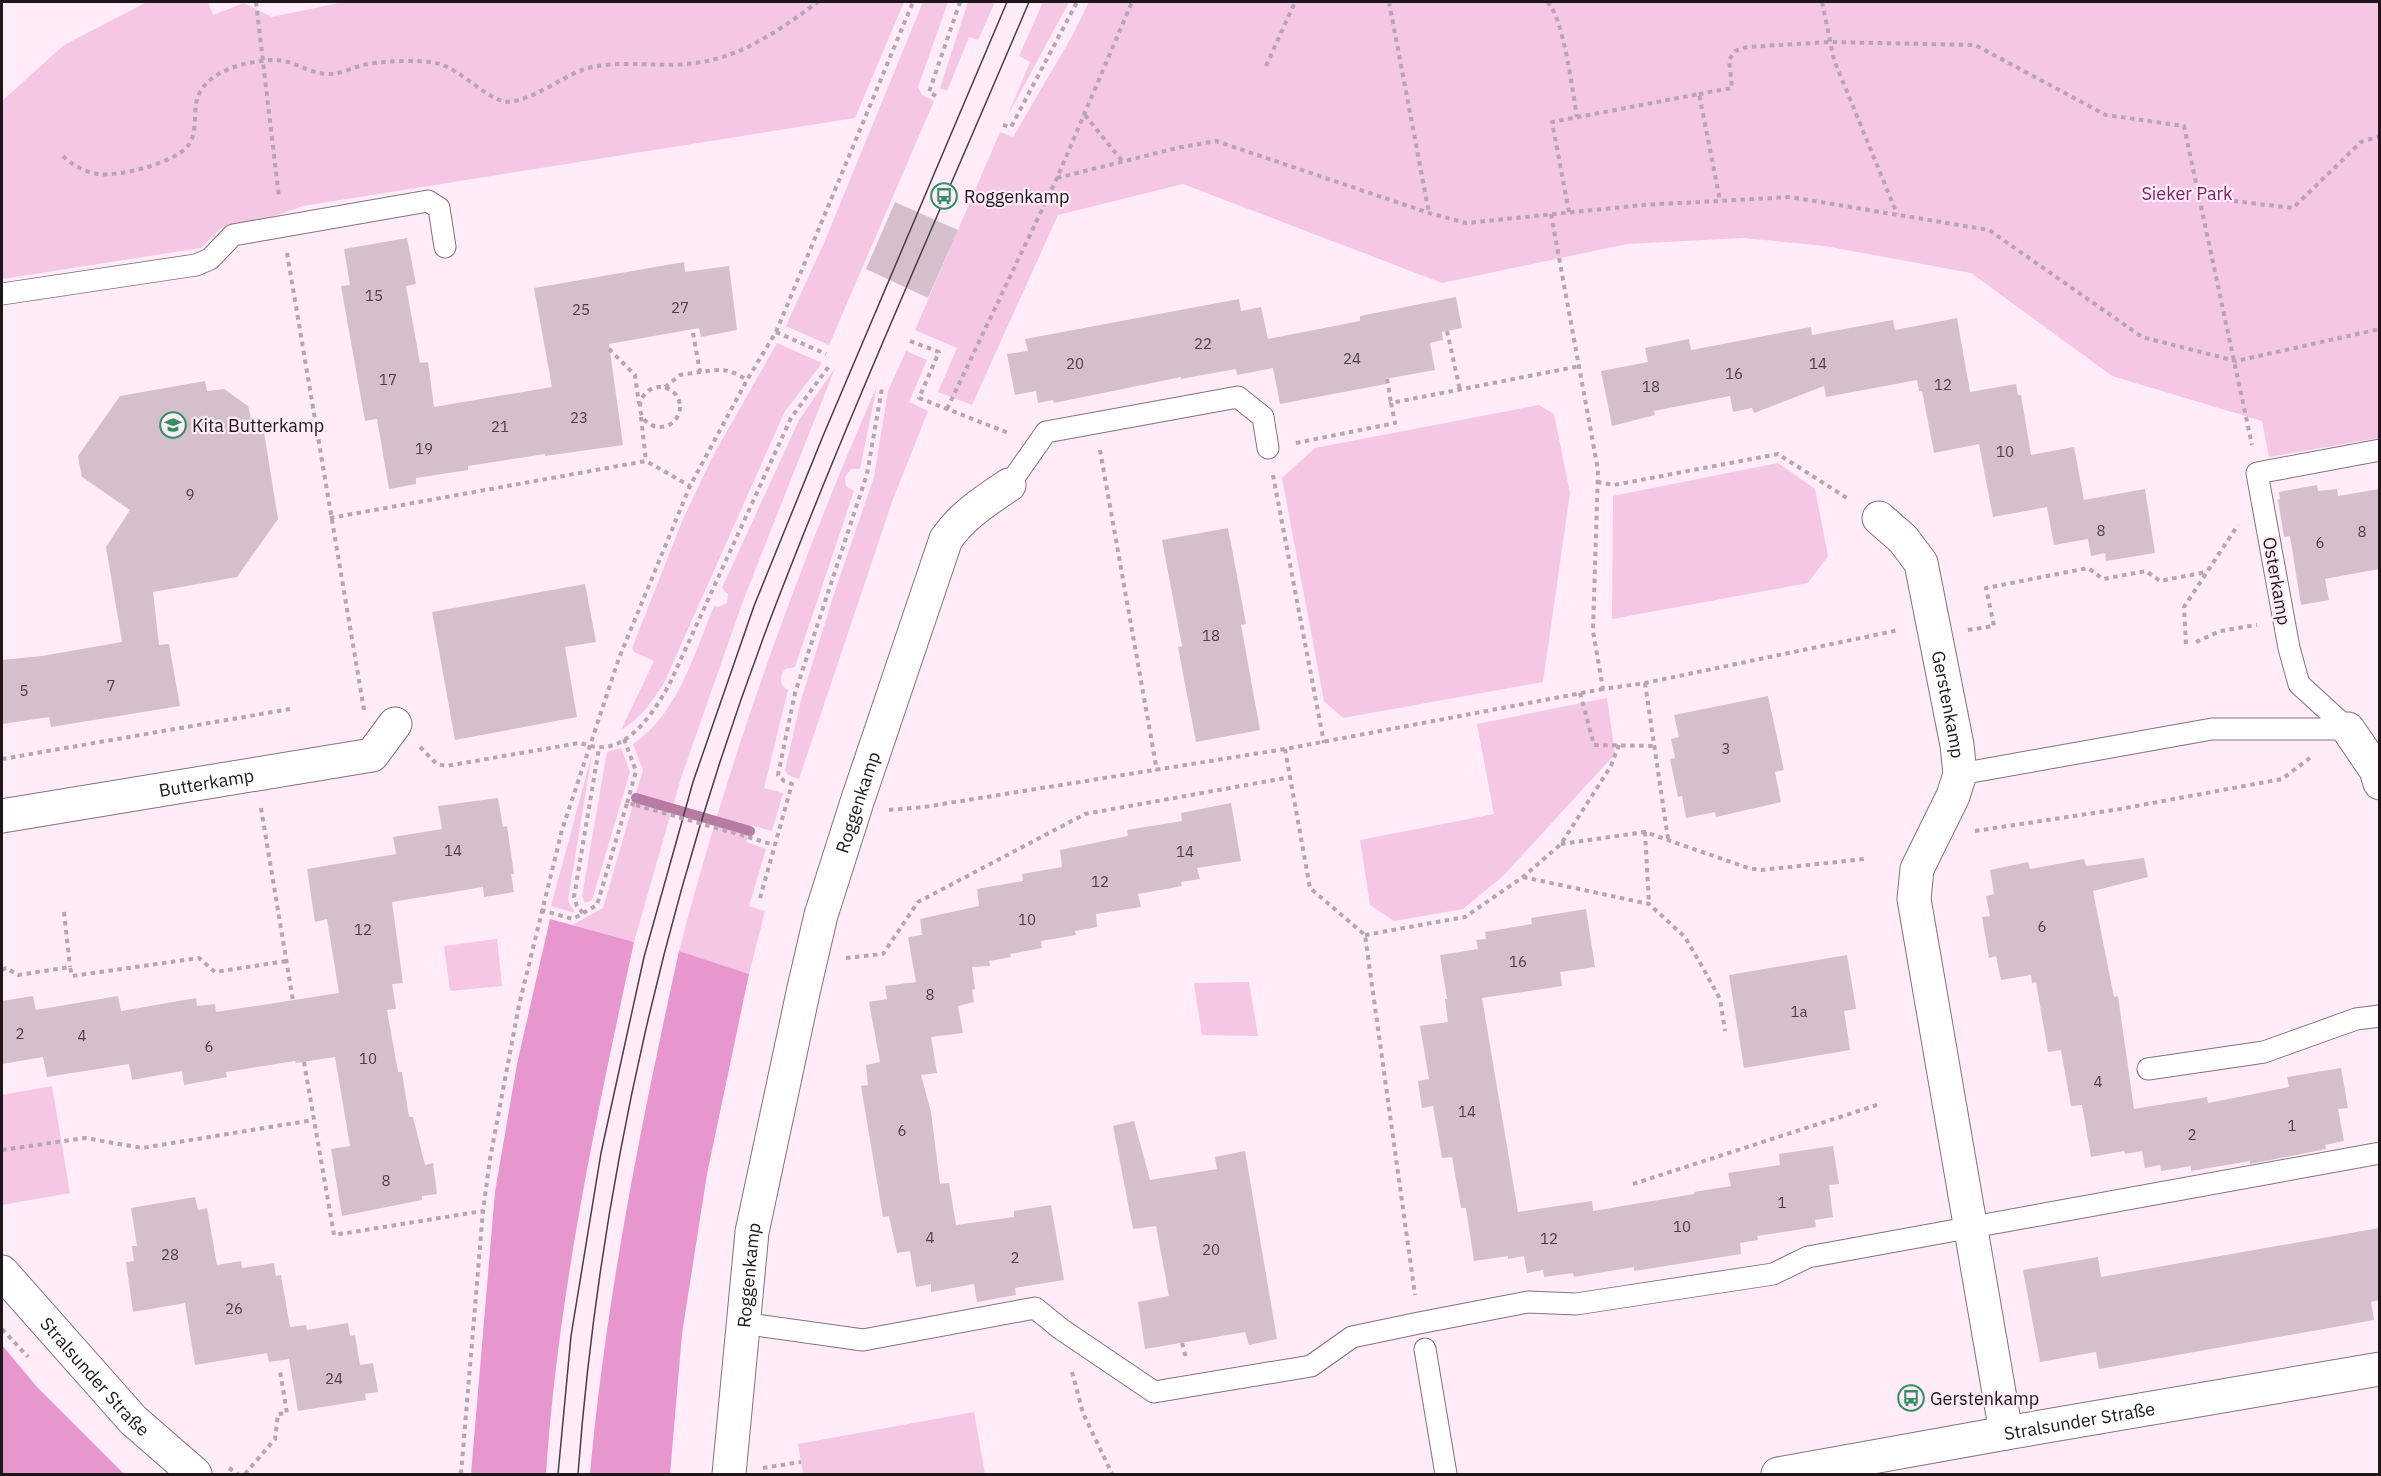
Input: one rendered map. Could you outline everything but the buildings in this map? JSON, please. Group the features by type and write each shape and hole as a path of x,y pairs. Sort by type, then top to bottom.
{"street":[{"name":"Roggenkamp","path":"729,1474 752,1232 821,915 856,802 946,539 958,522 974,508 1009,485"},
{"name":"Gerstenkamp","path":"1879,518 1903,539 1921,563 1958,745 1960,774 1953,796 1917,869 1914,899 2006,1433"},
{"path":"372,755 395,724"},
{"name":"Osterkamp","path":"2348,729 2376,770 2379,783"},
{"name":"Butterkamp","path":"2,816 372,755"},
{"name":"Stralsunder Straße","path":"2,1272 133,1420 195,1474"},
{"name":"Stralsunder Straße","path":"1783,1474 2379,1369"}],"lane":[{"path":"2,294 196,265 210,260 233,235 428,201 439,208 445,247"},
{"path":"1046,432 1238,397 1263,417 1268,448"},
{"name":"Roggenkamp","path":"1009,485 1046,432"},
{"path":"2259,482 2379,450"},
{"name":"Osterkamp","path":"2259,482 2284,622 2299,684 2348,729"},
{"path":"1960,774 2212,729 2348,729"},
{"path":"2148,1069 2264,1052 2356,1019 2379,1016"},
{"path":"742,1323 863,1340 1035,1308 1061,1329 1154,1392 1311,1366 1352,1337 1419,1323 1528,1302 1576,1304 1773,1274 1808,1257 2379,1153"},
{"path":"1425,1349 1446,1474"}],"path":[{"path":"256,2 283,225 330,518 372,755"},
{"path":"63,156 72,165 98,174 147,169 180,153 188,147 193,136 198,92 207,80 252,62 286,62 320,74 332,74 368,64 415,62 441,64 503,101 519,100 583,70 609,65 686,64 712,61 742,51 782,29 818,2"},
{"path":"461,1474 483,1211 498,1111 541,910 562,830 619,658 690,486 747,380 776,332 913,2"},
{"path":"936,96 929,92 960,2"},
{"path":"1003,125 1011,127 1077,2"},
{"path":"947,409 1057,178 1132,2"},
{"path":"1266,66 1295,2"},
{"path":"1389,2 1429,213"},
{"path":"1547,2 1553,6 1562,36 1577,117"},
{"path":"1822,2 1834,60 1897,214"},
{"path":"1569,212 1552,122 1732,88 1729,60 1735,51 1747,47 1829,42 1975,45 2106,115 2184,126 2236,362 2259,482 2184,607 2186,644"},
{"path":"1699,94 1720,200"},
{"path":"1085,115 1122,161"},
{"path":"2199,197 2293,208 2361,142 2379,136"},
{"path":"1057,178 1215,141 1429,213 1466,223 1569,212 1790,197 1989,230 2142,337 2236,362 2379,329"},
{"path":"1551,214 1598,470 1593,631 1603,689"},
{"path":"1447,331 1460,390"},
{"path":"776,332 826,354"},
{"path":"693,333 700,372"},
{"path":"910,341 939,352 919,398 1016,436 1046,432"},
{"path":"609,349 635,375 646,461"},
{"path":"395,724 437,764 446,766 579,743 598,748 624,739 637,729 655,709 670,683 791,418 829,366"},
{"path":"1391,403 1580,366"},
{"path":"665,387 680,375 722,369 735,372 747,380"},
{"path":"1324,742 1268,448 1395,423 1387,379"},
{"path":"665,387 671,389 679,399 680,412 673,423 661,427 654,426 648,423 640,412 639,405 645,392 651,388 665,387"},
{"path":"760,898 792,784 784,781 778,775 795,693 867,474 882,388"},
{"path":"1095,422 1156,771"},
{"path":"1597,482 1614,485 1778,454 1879,518"},
{"path":"330,518 646,461 690,486"},
{"path":"885,811 924,807 1285,749 1580,693 1645,683 1902,629 1935,636 1994,626 1986,588 2088,568 2103,579 2146,571 2160,581 2206,572"},
{"path":"2196,642 2220,630 2284,622"},
{"path":"1645,683 1668,839"},
{"path":"1580,693 1594,745 1654,746"},
{"path":"2,759 290,709"},
{"path":"1933,838 2120,809 2282,779 2348,729"},
{"path":"541,910 573,919 597,905 636,771 624,739"},
{"path":"1365,935 1465,917 1523,877 1560,844 1611,766 1619,745"},
{"path":"583,913 574,897 598,748"},
{"path":"1285,749 1310,888 1365,935 1419,1323"},
{"path":"255,774 293,1001"},
{"path":"848,947 846,958 883,954 918,902 1085,814 1290,777"},
{"path":"627,803 774,845"},
{"path":"1560,844 1645,832 1748,868 1761,870 1865,860"},
{"path":"1645,832 1649,904"},
{"path":"1523,877 1649,904 1685,937 1720,999 1725,1031"},
{"path":"64,912 72,976 199,958 215,972 287,961"},
{"path":"2,969 18,975 70,967"},
{"path":"304,1062 333,1235 483,1211"},
{"path":"1633,1184 1880,1104"},
{"path":"2,1150 85,1138 142,1148 313,1120"},
{"path":"1061,1329 1083,1413 1112,1474"},
{"path":"245,1474 275,1440 278,1414 287,1413 280,1371"}],"green space":[{"path":"147,2 208,2 213,15 244,3 272,17 343,2 904,2 855,118 303,206 272,217 221,228 201,248 2,279 2,101 64,45"},
{"path":"923,2 948,2 918,87 922,95 934,101 829,345 786,326 824,243"},
{"path":"968,2 995,2 978,40 969,37 947,91 940,88"},
{"path":"1043,2 1069,2 1007,117 1030,62 1019,56"},
{"name":"Sieker Park","path":"1089,2 2379,2 2379,438 2269,457 2262,421 2112,376 1971,273 1825,246 1743,238 1627,244 1442,283 1183,184 1058,215 972,405 938,392 957,348 915,330 1000,132 1013,137 1071,38"},
{"path":"777,343 822,363 785,411 664,683 646,709 621,730 654,661 634,652 632,648 683,519 714,454"},
{"path":"906,351 927,360 909,402 928,411 893,499 799,779 788,775 785,770 801,700 874,477 888,391"},
{"path":"835,368 743,601 681,778 634,942 572,925 603,908 643,770 633,744 662,717 673,700 683,682 714,606 719,607 727,603 728,594 722,588 799,420"},
{"path":"877,386 860,469 851,469 845,477 846,486 854,491 795,667 785,669 781,678 783,686 788,690 764,788 783,793 772,831 751,825 746,842 766,849 749,906 765,911 749,974 679,951 720,807 767,665 819,524"},
{"path":"1539,405 1554,414 1570,493 1543,682 1343,718 1324,701 1282,478 1315,448"},
{"path":"1778,463 1815,489 1828,556 1808,583 1612,619 1613,496"},
{"path":"1607,698 1615,754 1503,876 1463,909 1394,921 1370,905 1360,840 1494,814 1477,724"},
{"path":"621,748 630,772 592,900 585,903 582,896 607,752"},
{"path":"592,754 568,900 575,913 551,906"},
{"path":"497,939 502,986 450,991 444,946"},
{"path":"1249,982 1258,1036 1202,1035 1194,983"},
{"path":"52,1086 70,1193 2,1205 2,1095"},
{"path":"974,1412 985,1474 803,1474 798,1444"}],"shaded area":[{"path":"550,919 634,942 593,1140 569,1273 559,1340 546,1474 471,1474 495,1192 517,1064"},
{"path":"679,951 749,974 707,1174 682,1334 670,1474 590,1474 605,1342 626,1211"},
{"path":"2,1345 37,1387 124,1474 2,1474"}],"waterway":[{"path":"636,798 750,831"}],"tram line":[{"path":"558,1474 571,1336 601,1153 644,957 693,782 754,606 823,436 1007,2"},
{"path":"578,1474 588,1364 603,1254 622,1145 644,1036 701,821 735,716 803,535 1029,2"}],"place":[{"name":"Roggenkamp","path":"944,196"},
{"name":"Kita Butterkamp","path":"173,425"},
{"name":"Gerstenkamp","path":"1911,1398"}]}
